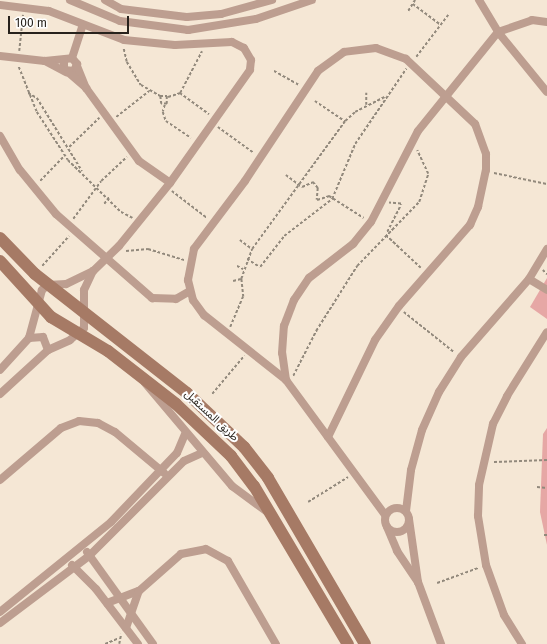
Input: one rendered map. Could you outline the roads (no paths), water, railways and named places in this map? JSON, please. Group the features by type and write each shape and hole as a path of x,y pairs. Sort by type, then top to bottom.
{"main road":[{"name":"طريق المستقبل","path":"0,238 31,271 83,310 187,393 244,447 268,478 328,577 365,644"},
{"name":"طريق المستقبل","path":"3,264 37,305 78,335 108,351 140,376 220,446 254,486 314,584 348,644"},
{"path":"3,264 31,271"},
{"path":"105,328 103,343 108,351"},
{"path":"304,568 314,565 317,559"},
{"path":"314,584 321,577 328,577"}],"street":[{"path":"70,0 120,21 188,30 256,19 312,0"},
{"path":"105,0 121,9 187,17 221,14 272,0"},
{"path":"480,0 498,32 547,92"},
{"path":"0,5 49,11 124,40 175,45 238,44 251,60 250,70 214,121 168,185 119,246 93,271 66,284 48,285 37,305 30,338 0,370"},
{"path":"287,382 282,353 284,333 294,300 309,278 353,244 371,222 411,142 446,95 498,32 532,20 547,22"},
{"path":"83,25 68,59 62,65 86,88"},
{"path":"328,437 375,340 399,306 470,225 478,207 486,170 486,154 475,124 446,95 411,63 392,52 360,48 330,60 306,89 214,223 190,261 190,291 201,312 247,352 287,382 328,437 353,474 385,515 387,527 397,551 418,582"},
{"path":"0,56 19,56 45,61 68,72"},
{"path":"45,61 68,59 77,66 86,88 132,152 153,174 168,185"},
{"path":"68,72 77,66"},
{"path":"0,136 32,188 66,225 152,298 176,299 190,291"},
{"path":"441,644 418,582 408,515 411,470 422,430 439,392 462,357 529,279 547,249"},
{"path":"0,394 48,350 78,335 84,328 84,290 93,271"},
{"path":"529,279 547,290"},
{"path":"522,644 504,615 486,565 478,516 484,454 507,396 547,332"},
{"path":"30,338 43,337 48,350"},
{"path":"140,376 185,434 245,499 272,515"},
{"path":"0,480 61,428 79,422 98,423 115,432 169,478"},
{"path":"0,612 84,547 177,453 185,434"},
{"path":"0,623 75,568 169,478 184,461 202,453"},
{"path":"385,515 394,507 408,515"},
{"path":"387,527 401,531 408,515"},
{"path":"84,547 153,644"},
{"path":"107,603 139,591 181,554 198,548 218,553 228,562 276,644"},
{"path":"66,561 75,568 107,603 138,644"},
{"path":"126,628 129,611 139,591"}]}
